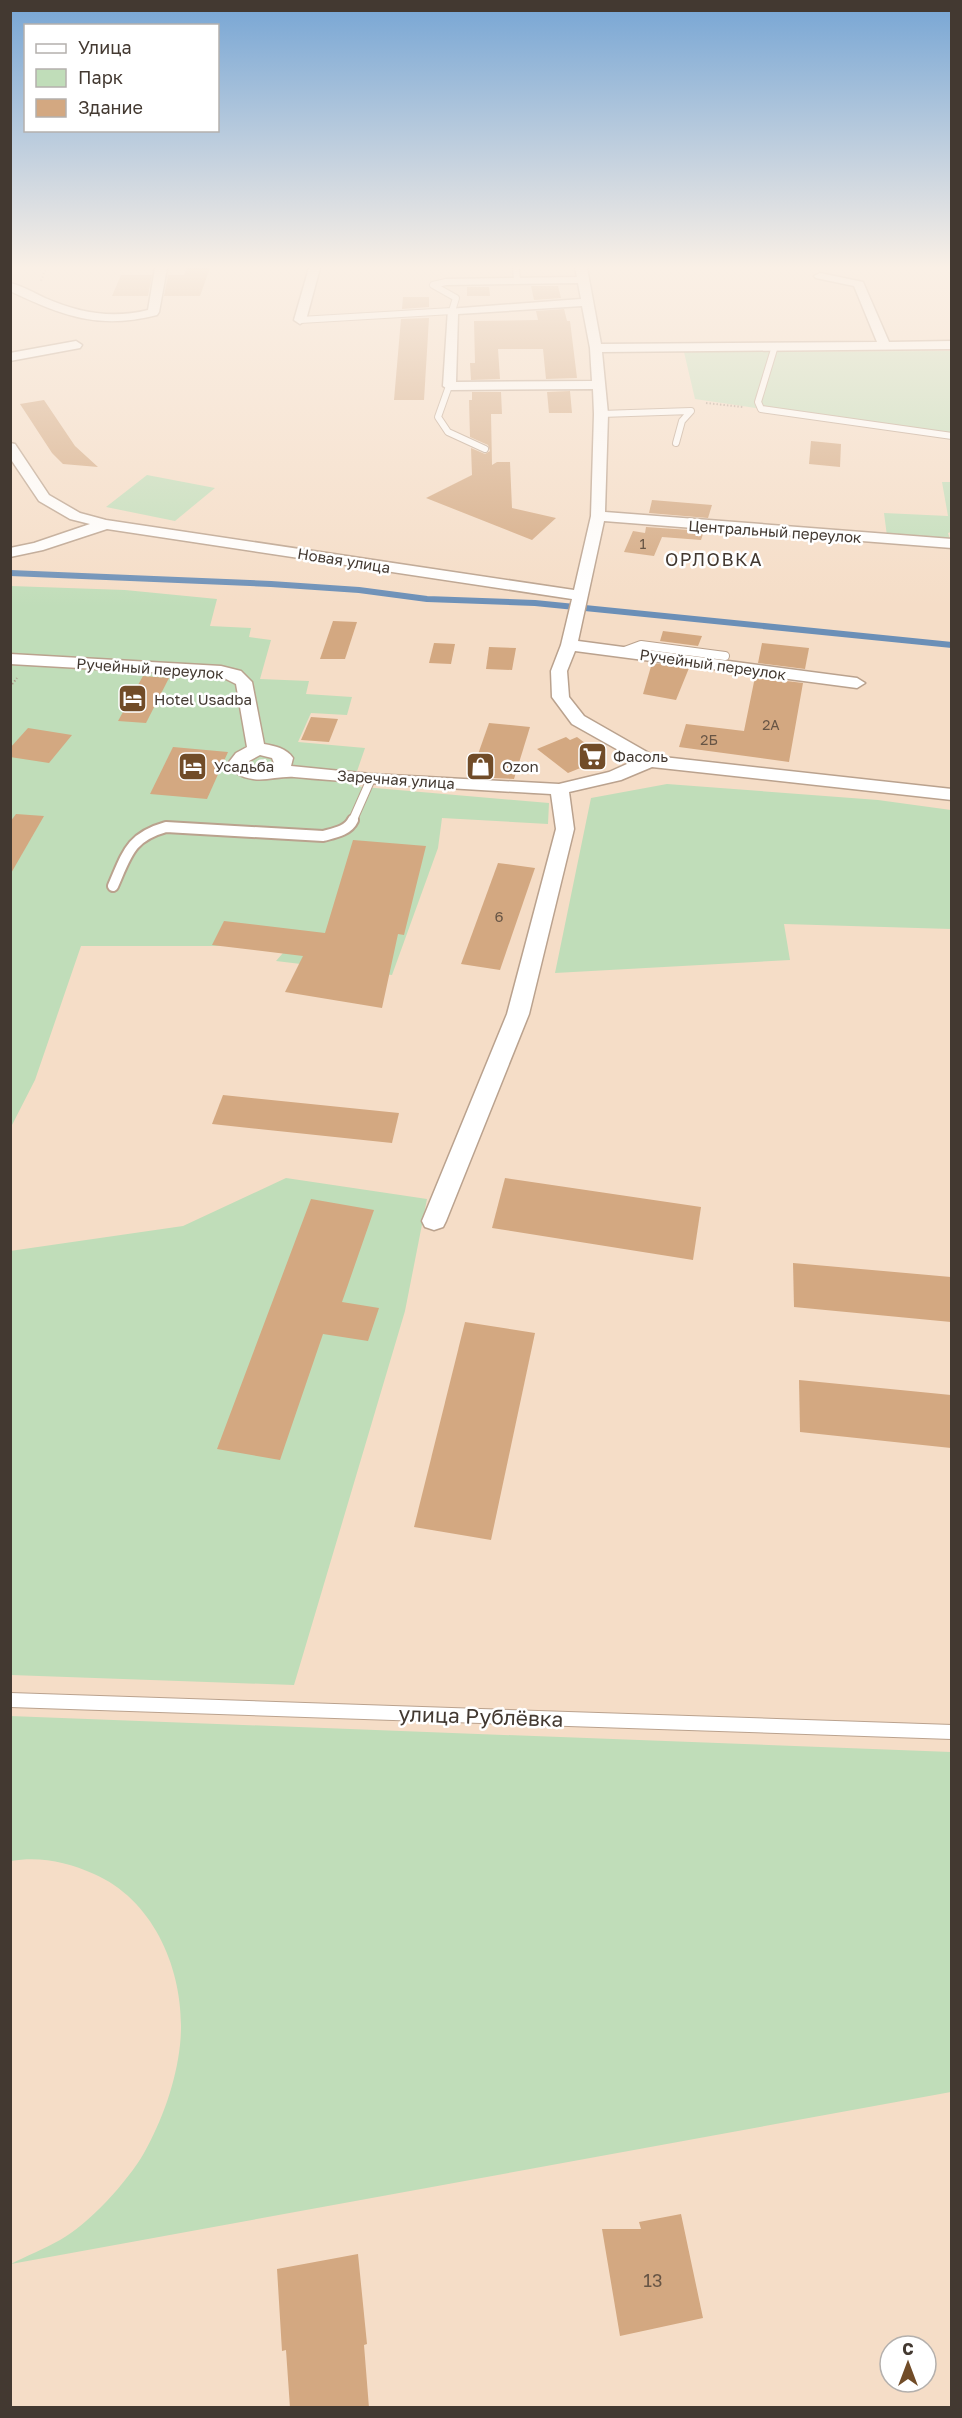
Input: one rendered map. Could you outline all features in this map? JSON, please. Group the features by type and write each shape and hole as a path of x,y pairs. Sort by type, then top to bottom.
{"street":[{"path":"449,381 449,386 599,385"},
{"path":"599,381 602,414 598,516 569,645 559,671 561,697 578,720 650,761 951,795"},
{"name":"Новая улица","path":"10,447 44,498 75,516 106,524 581,596"},
{"name":"Центральный переулок","path":"598,516 951,544"},
{"name":"Новая улица","path":"10,553 38,547 106,524"},
{"name":"Ручейный переулок","path":"569,645 857,683"},
{"name":"Ручейный переулок","path":"10,659 221,671 235,675 244,682 256,750"},
{"path":"256,750 278,752 284,758 283,765 277,770"},
{"name":"Заречная улица","path":"256,750 244,754 238,762 241,769 251,774 265,775 277,770 559,789 615,776 650,761"},
{"path":"434,1221 518,1014 565,829 559,789"}],"lane":[{"path":"764,381 758,402 761,409 951,436"},
{"path":"449,386 438,417 448,432 485,449"},
{"path":"602,414 691,411 682,421 676,443"},
{"path":"622,652 640,645 725,656"},
{"path":"113,886 133,843 146,831 166,826 323,836 339,832 351,825 371,778"},
{"name":"улица Рублёвка","path":"10,1700 951,1732"}],"green space":[{"path":"691,381 951,381 951,437 695,399"},
{"path":"147,475 215,488 175,521 106,507"},
{"path":"942,482 951,482 951,532 948,533 950,539 887,536 884,513 948,516"},
{"name":"Усадьба","path":"11,586 125,590 217,599 210,626 251,628 249,637 271,640 260,679 309,681 306,694 352,697 347,715 311,713 298,742 365,748 352,786 549,803 548,824 442,818 438,848 392,975 276,961 289,946 81,946 35,1080 11,1127"},
{"path":"667,784 878,800 951,810 951,929 784,924 790,960 555,973 591,798"},
{"path":"286,1178 427,1199 405,1311 294,1685 11,1675 10,1251 183,1226"},
{"path":"10,1716 951,1752 951,2092 11,2264 60,2240 83,2224 118,2189 137,2164 157,2128 172,2087 180,2045 181,2020 179,1994 164,1945 151,1923 135,1903 116,1887 74,1866 32,1859 11,1861"}],"building":[{"path":"396,381 425,381 424,400 394,400"},
{"path":"570,391 572,413 549,413 547,392"},
{"path":"472,392 501,392 502,414 491,414 492,465 497,462 510,462 512,508 556,518 532,540 426,498 472,475 471,448 485,454 490,451 488,445 470,437 469,400 472,400"},
{"path":"44,400 75,446 98,467 63,464 52,453 20,404"},
{"path":"811,441 841,444 840,467 809,464"},
{"path":"652,500 712,505 708,518 649,513"},
{"path":"646,527 704,531 701,540 662,537 654,556 624,552 633,531 645,533"},
{"path":"333,621 357,622 345,659 320,659"},
{"path":"663,631 702,636 698,646 660,641"},
{"path":"434,643 455,644 451,664 429,663"},
{"path":"762,643 809,648 805,669 758,663"},
{"path":"489,647 516,648 512,670 486,669"},
{"path":"652,663 689,668 676,700 643,694"},
{"path":"143,676 169,678 146,723 118,721"},
{"path":"755,677 803,683 789,762 679,747 686,724 744,731"},
{"path":"311,717 338,719 329,742 301,740"},
{"path":"489,723 530,727 514,779 470,777"},
{"path":"28,728 72,735 49,763 10,757 10,748"},
{"path":"566,737 570,740 577,737 605,758 568,773 537,749"},
{"name":"Усадьба","path":"173,747 228,752 207,799 150,794"},
{"path":"16,814 44,816 10,875 10,822"},
{"path":"353,840 426,846 404,935 398,934 382,1008 285,992 303,956 212,945 224,921 325,933"},
{"path":"498,863 535,868 500,970 461,964"},
{"path":"223,1095 399,1113 392,1143 212,1124"},
{"path":"505,1178 701,1207 693,1260 492,1228"},
{"path":"311,1199 374,1210 342,1302 379,1308 368,1341 323,1334 280,1460 217,1449"},
{"path":"793,1263 951,1277 951,1322 794,1307"},
{"path":"465,1322 535,1333 491,1540 414,1527"},
{"path":"799,1380 951,1395 951,1448 800,1432"},
{"path":"681,2214 703,2318 620,2336 602,2229 641,2229 639,2222"},
{"path":"358,2254 367,2344 364,2345 369,2408 290,2408 286,2350 282,2351 277,2269"}],"waterway":[{"path":"10,573 271,584 359,590 427,599 535,603 952,645"}],"place":[{"name":"Hotel Usadba","path":"133,699"},
{"name":"Фасоль","path":"592,756"},
{"name":"Усадьба","path":"193,766"},
{"name":"Ozon","path":"481,766"}],"district":[{"name":"ОРЛОВКА","path":"714,559"}]}
